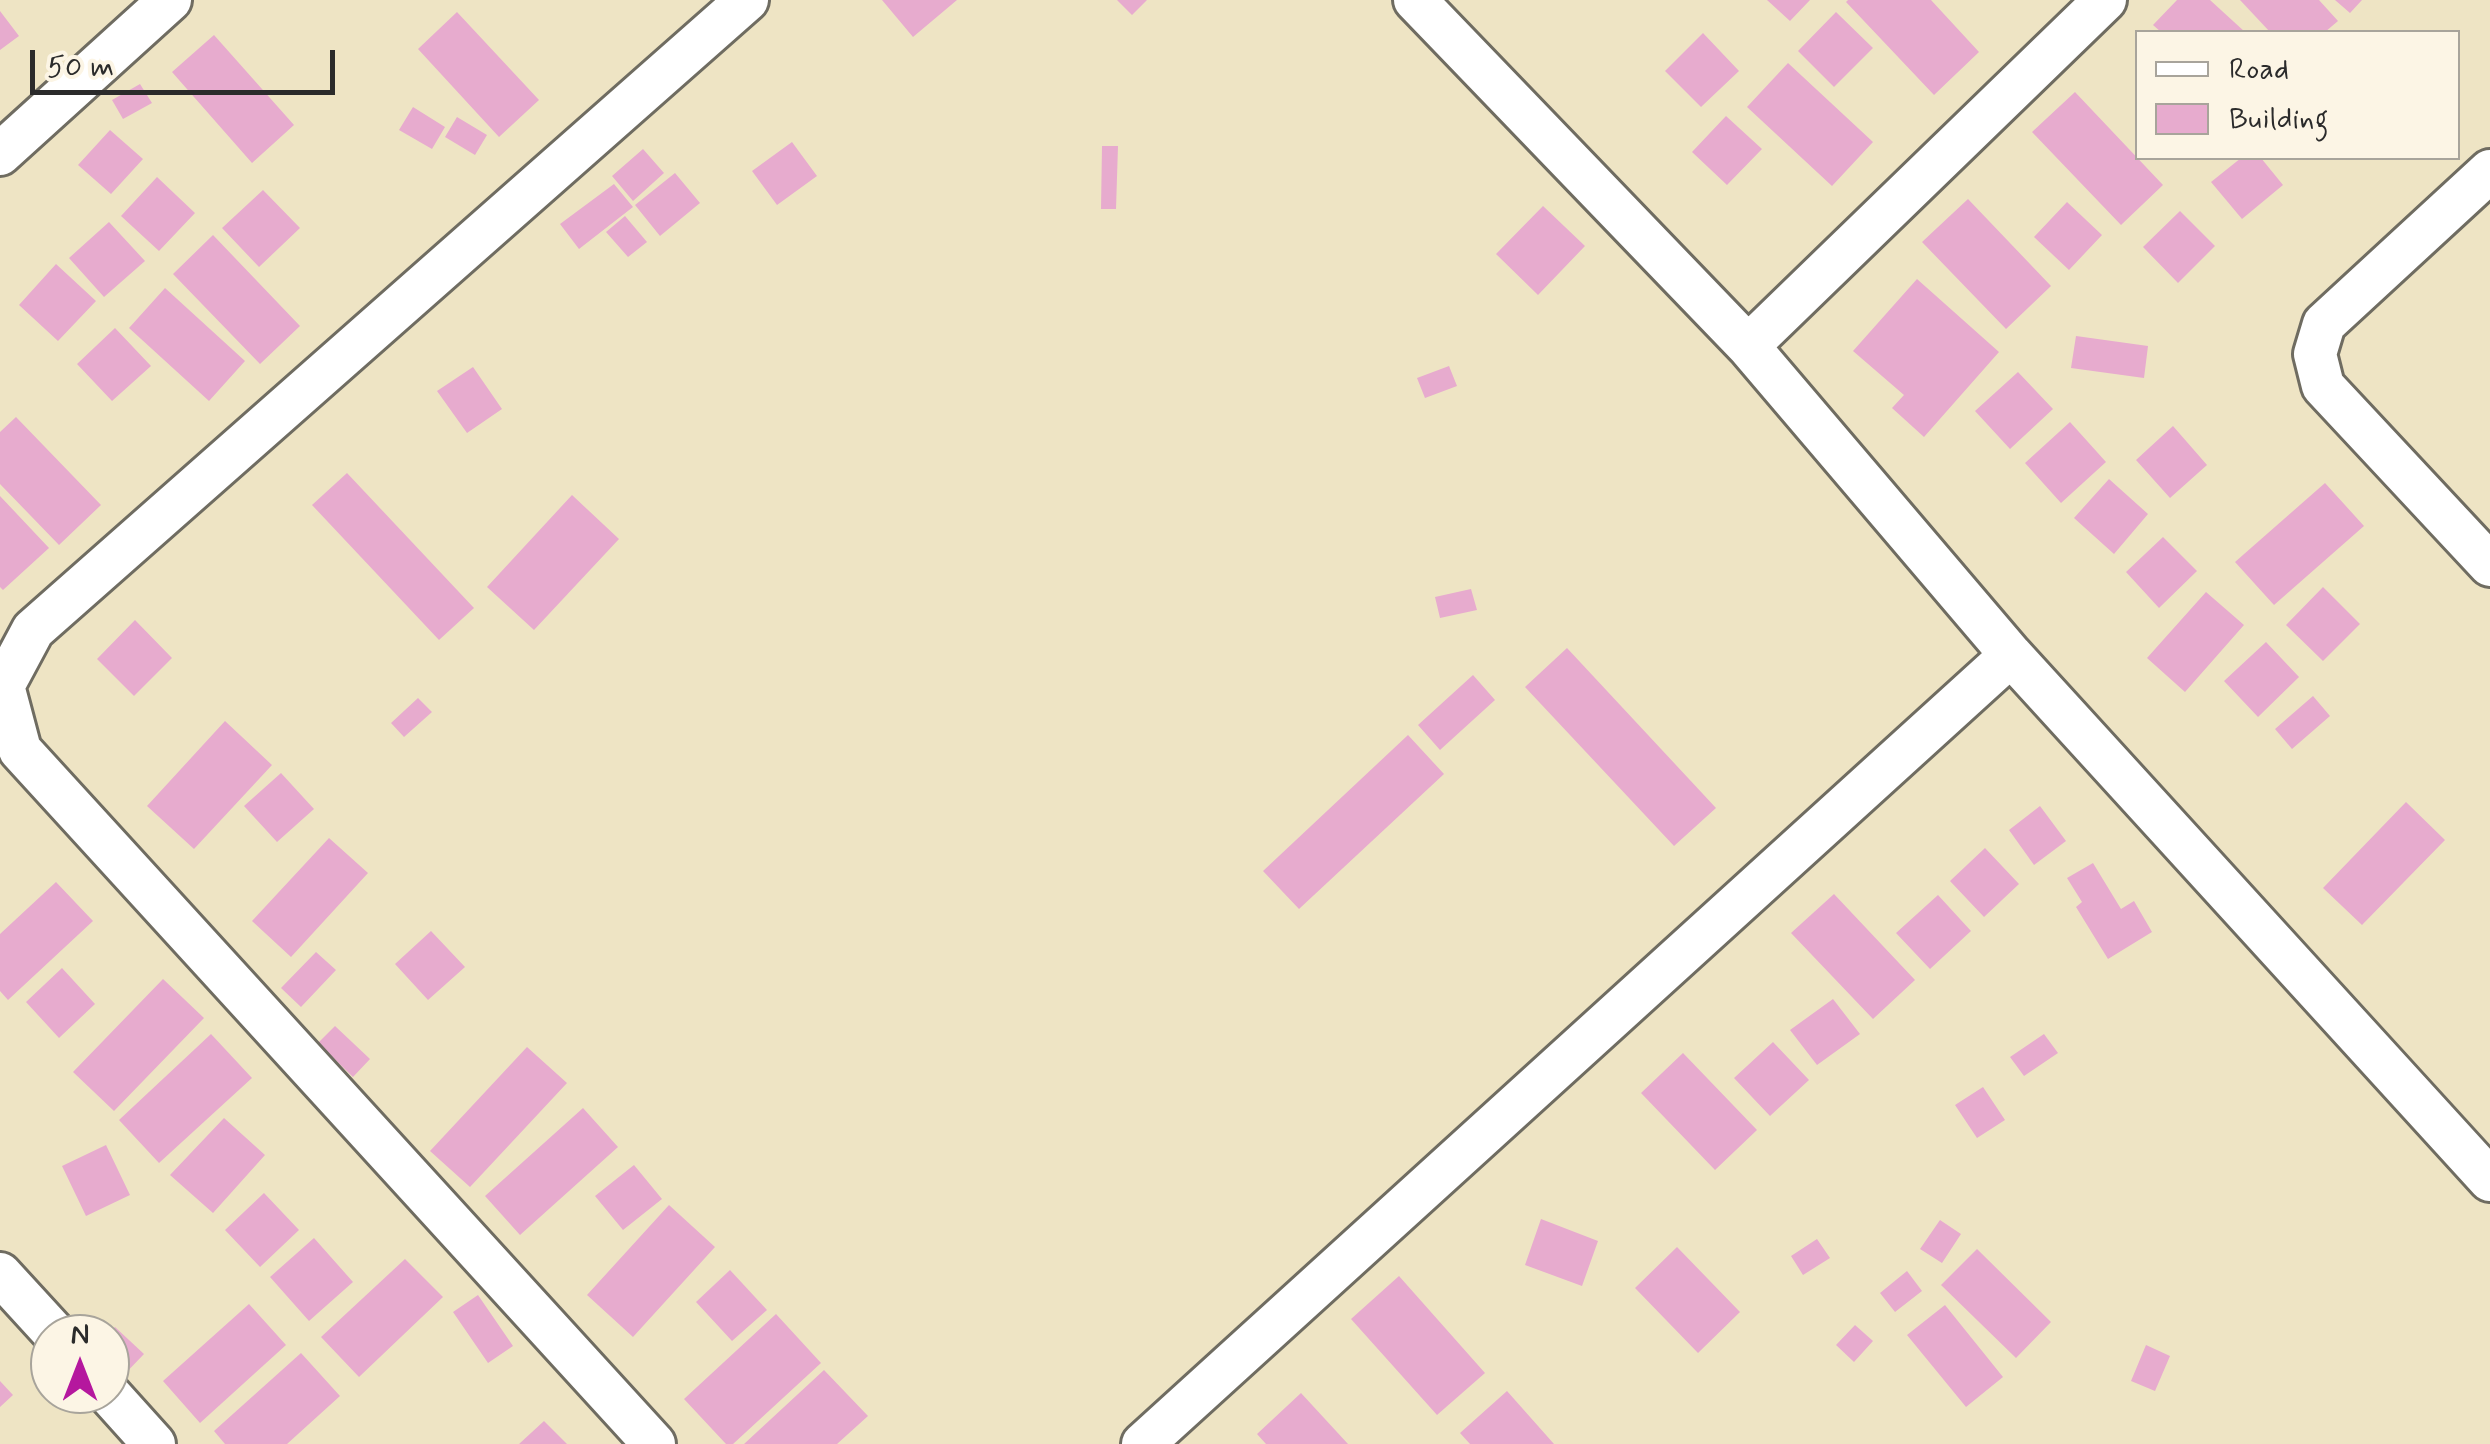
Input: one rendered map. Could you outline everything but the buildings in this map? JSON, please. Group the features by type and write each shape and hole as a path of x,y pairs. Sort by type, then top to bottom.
{"street":[{"path":"0,154 170,0"},
{"path":"654,1444 20,750 3,686 33,630 748,0"},
{"path":"1414,0 1748,346 2011,655 2490,1180"},
{"path":"1748,346 2105,0"},
{"path":"2490,171 2324,324 2315,354 2324,386 2490,565"},
{"path":"1143,1444 2011,655"},
{"path":"0,1274 37,1314"},
{"path":"127,1414 154,1444"}]}
